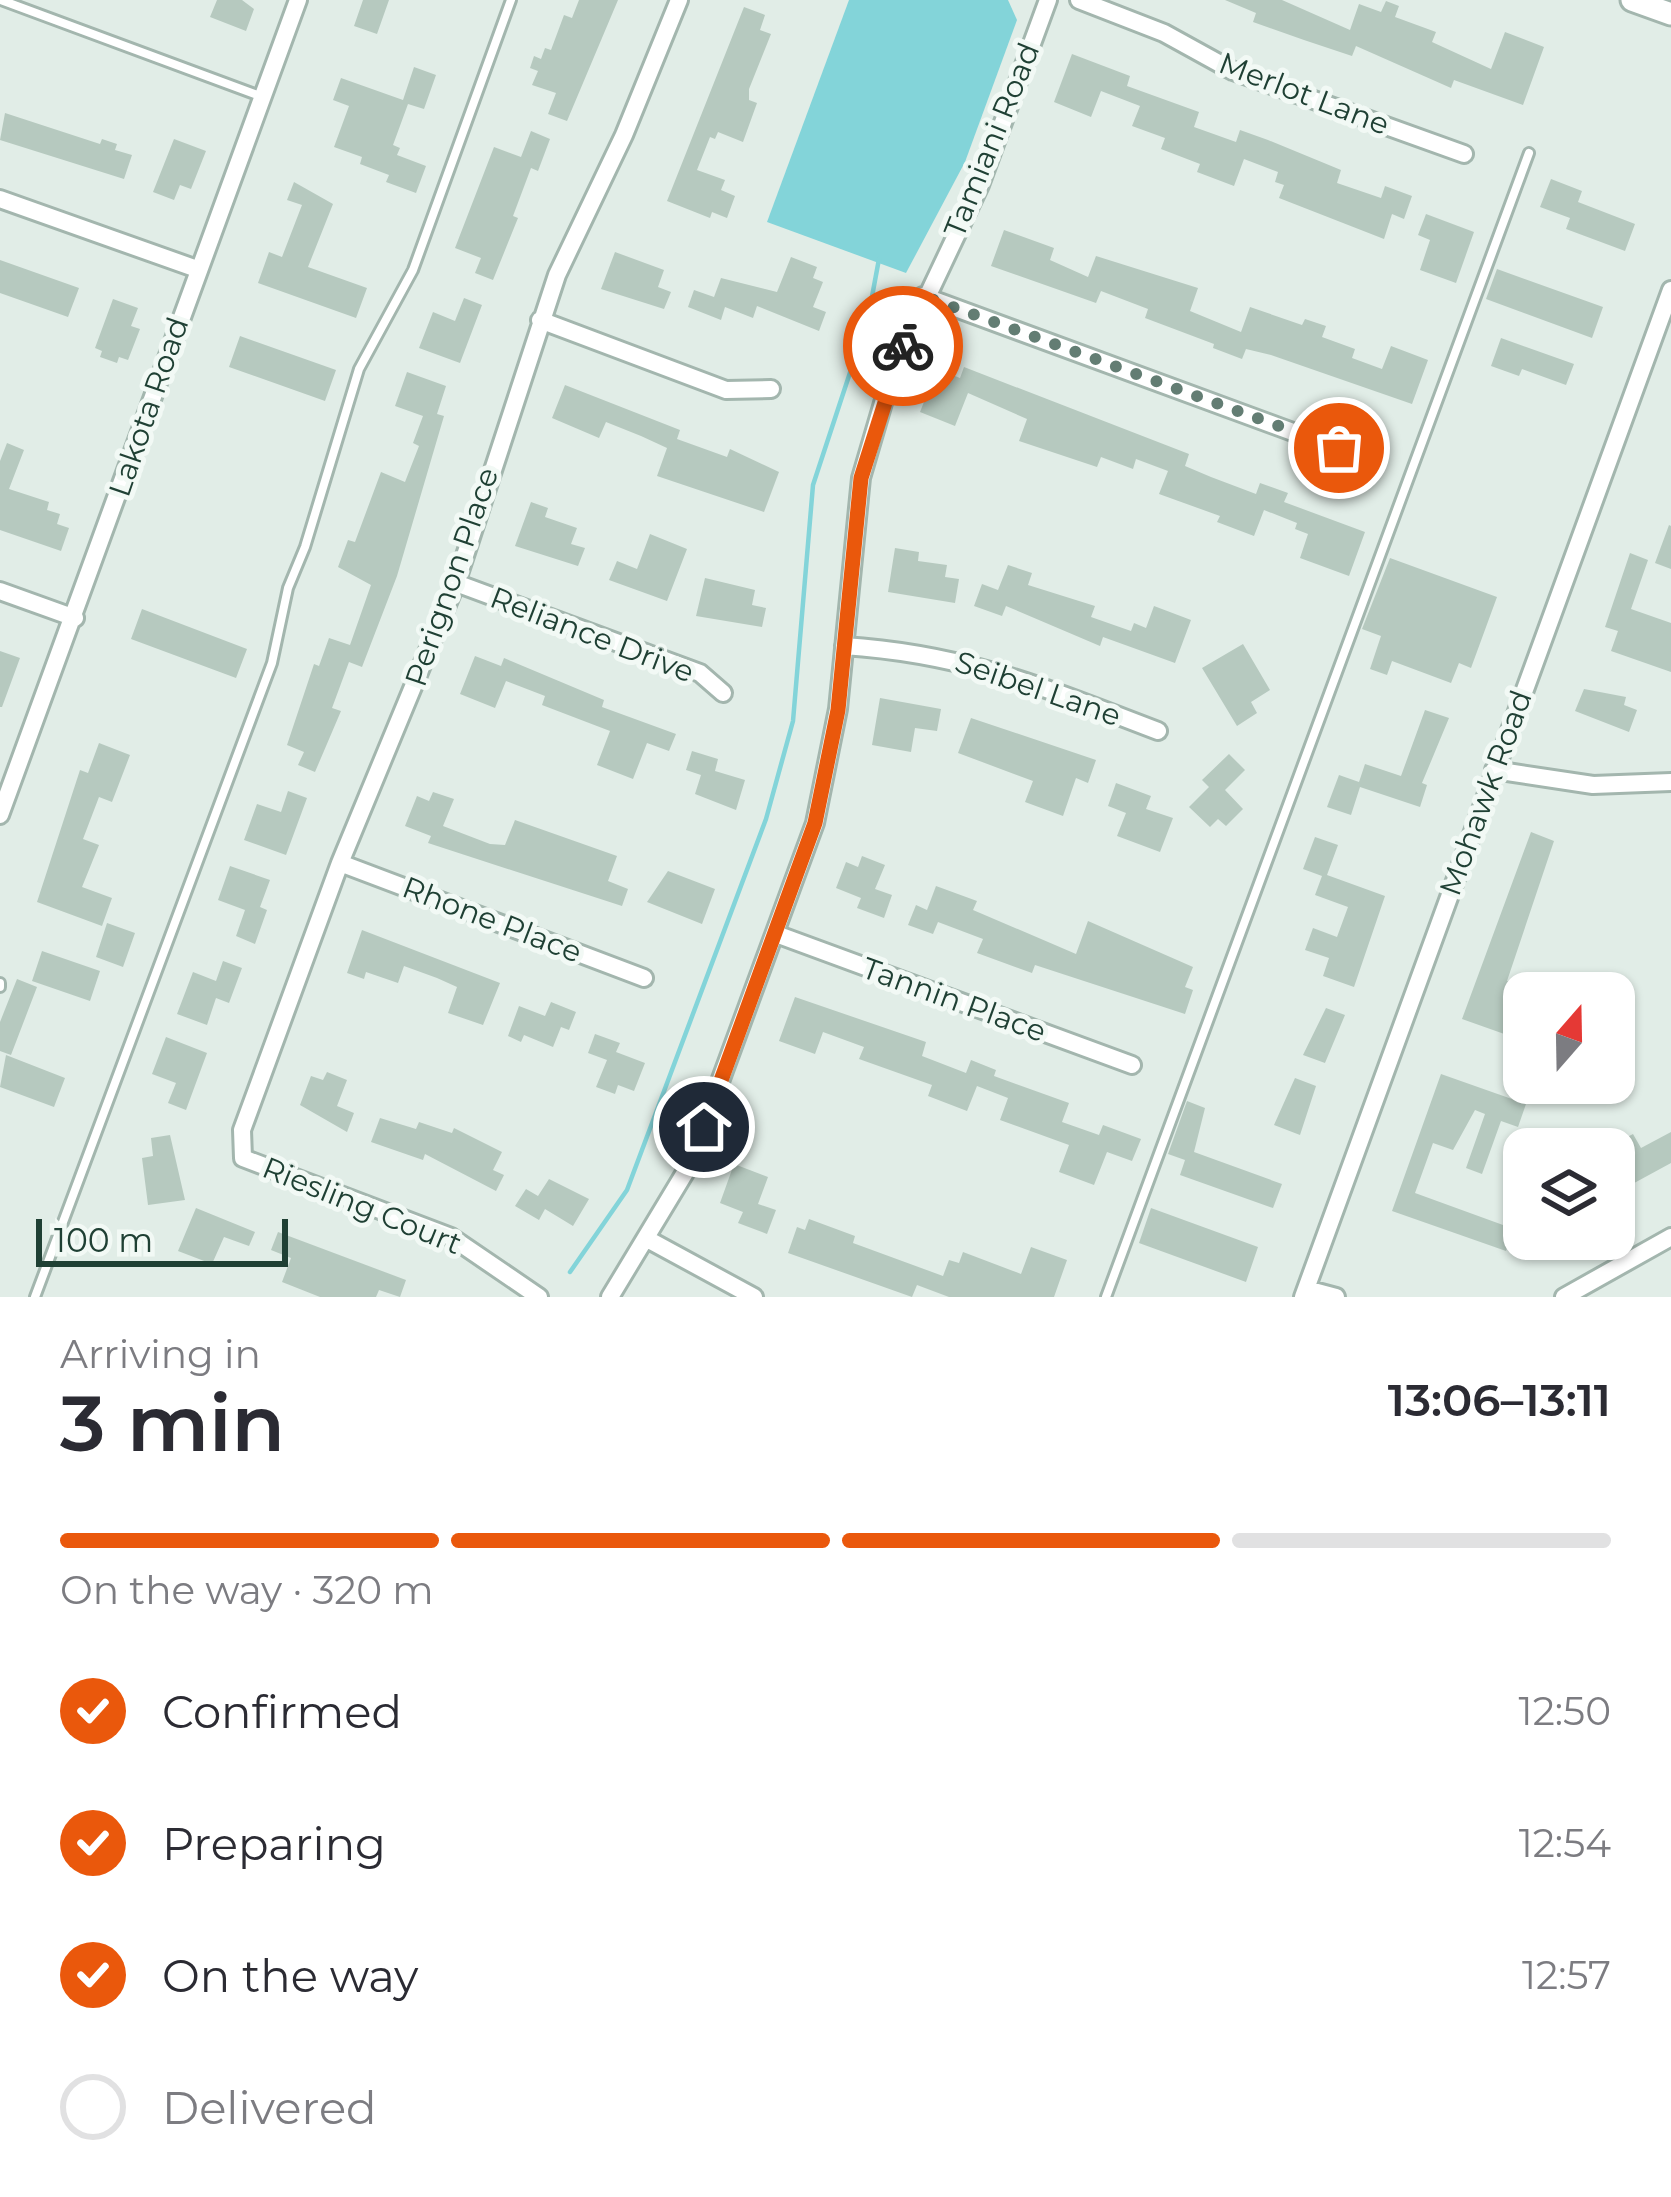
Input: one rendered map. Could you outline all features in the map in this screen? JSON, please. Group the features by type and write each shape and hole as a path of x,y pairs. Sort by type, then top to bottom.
{"street":[{"name":"Lakota Road","path":"0,815 4,790 76,618 197,269 298,0"},
{"name":"Perignon Place","path":"243,1158 242,1130 340,863 456,583 540,320 679,0"},
{"name":"Tamiani Road","path":"610,1297 650,1240 689,1166 815,823 838,710 861,478 893,370 923,296 980,184 1048,0"},
{"name":"Merlot Lane","path":"1079,0 1164,33 1234,71 1464,154"},
{"path":"1632,0 1671,14"},
{"path":"0,199 197,269"},
{"name":"Mohawk Road","path":"1305,1293 1671,290"},
{"path":"923,296 1339,448"},
{"path":"540,320 726,390 772,389"},
{"name":"Reliance Drive","path":"456,583 700,673 723,693"},
{"path":"0,591 76,618"},
{"name":"Seibel Lane","path":"844,646 918,650 994,668 1158,731"},
{"path":"1494,770 1593,785 1671,782"},
{"name":"Rhone Place","path":"340,863 644,978"},
{"name":"Tannin Place","path":"776,934 1132,1065"},
{"name":"Riesling Court","path":"243,1158 451,1237 539,1297"},
{"path":"1564,1297 1671,1237"},
{"path":"650,1240 754,1297"},
{"path":"1305,1293 1336,1297"}],"lane":[{"path":"1,0 262,97"},
{"path":"35,1297 272,662 287,588 359,368 412,270 511,0"},
{"path":"1106,1297 1528,153"}],"water":[{"path":"849,0 1008,0 1017,20 965,162 906,273 767,222"}],"building":[{"path":"217,0 242,0 254,9 246,31 210,17"},
{"path":"363,0 389,0 377,34 354,26"},
{"path":"579,0 618,0 567,121 548,114 556,93 532,85 538,71 530,68 534,56 541,59 545,48 551,50 564,15 572,18"},
{"path":"1225,0 1282,0 1350,30 1359,4 1381,12 1386,1 1399,6 1395,17 1436,32 1432,42 1491,69 1505,32 1544,47 1523,105 1454,80 1451,88 1356,46 1352,56 1304,40 1253,22 1256,13"},
{"path":"744,7 765,15 760,30 771,34 749,89 749,100 757,103 743,142 718,132 715,139 710,137 697,170 725,180 721,190 735,196 727,218 712,212 710,218 667,201"},
{"path":"1072,54 1130,76 1127,86 1199,112 1194,127 1236,142 1240,130 1268,140 1341,170 1337,183 1381,198 1385,186 1412,196 1404,219 1392,214 1384,239 1279,198 1284,185 1275,182 1278,172 1244,159 1234,186 1197,172 1200,164 1161,149 1165,138 1132,126 1140,106 1101,91 1091,117 1054,102"},
{"path":"414,67 436,75 424,109 408,104 393,145 400,148 397,155 426,166 416,193 386,182 389,175 360,164 362,157 334,147 349,106 333,100 341,78 403,100"},
{"path":"5,113 100,144 102,139 117,144 115,150 132,155 124,179 0,140"},
{"path":"531,131 550,139 538,171 531,168 513,216 518,218 493,280 475,273 481,258 455,248 494,147 521,157"},
{"path":"174,139 206,151 191,189 180,185 174,200 153,192"},
{"path":"1551,179 1582,191 1578,202 1635,224 1625,251 1566,229 1570,218 1540,207"},
{"path":"294,182 333,204 308,267 367,288 356,318 258,283 269,252 282,257 302,205 287,200"},
{"path":"1426,214 1474,232 1456,283 1420,270 1430,240 1418,235"},
{"path":"1004,230 1054,248 1050,260 1088,277 1096,256 1198,288 1190,311 1241,332 1250,307 1302,325 1305,319 1326,326 1322,337 1355,349 1352,358 1382,369 1391,346 1428,360 1412,404 1271,355 1246,349 1242,359 1145,318 1148,309 1101,291 1096,303 991,266"},
{"path":"615,252 664,270 658,287 671,292 664,309 601,289"},
{"path":"791,257 817,267 813,278 823,282 813,307 826,312 819,331 757,306 753,318 725,307 721,320 688,307 694,290 714,297 721,278 777,292"},
{"path":"0,260 79,288 68,317 0,293"},
{"path":"1497,269 1603,307 1592,338 1486,299"},
{"path":"464,298 482,305 460,363 419,348 433,312 455,321"},
{"path":"113,299 138,308 131,326 140,329 128,360 119,357 117,363 100,357 102,351 95,348"},
{"path":"240,336 336,370 325,401 229,367"},
{"path":"1501,338 1574,364 1566,385 1522,369 1519,376 1491,366"},
{"path":"964,367 1189,454 1185,466 1211,477 1256,494 1260,483 1288,493 1284,502 1365,532 1349,576 1300,558 1308,534 1295,529 1297,523 1264,510 1254,536 1217,522 1220,516 1159,494 1168,471 1136,459 1133,469 1101,457 1097,467 1019,441 1027,419 968,393 955,426 920,412 937,369 960,378"},
{"path":"407,372 446,386 437,414 444,416 397,576 362,667 349,662 332,708 341,711 315,772 298,765 304,752 287,745 314,664 319,666 329,638 350,645 371,585 338,567 348,540 355,542 381,472 405,482 419,446 413,443 423,416 395,406"},
{"path":"565,385 680,430 677,439 727,457 730,449 779,472 764,512 657,476 667,448 641,436 606,422 599,438 552,418"},
{"path":"7,443 24,450 9,489 49,502 47,510 60,514 57,524 69,528 61,551 0,530 0,461"},
{"path":"531,502 548,508 545,517 577,528 571,544 585,548 578,566 515,546"},
{"path":"1671,526 1671,569 1655,563"},
{"path":"650,534 687,549 667,601 609,580 617,561 637,569"},
{"path":"895,548 919,552 918,561 947,565 945,577 959,579 955,603 888,592"},
{"path":"1630,553 1648,560 1631,609 1671,623 1671,672 1611,651 1618,631 1605,627"},
{"path":"1390,558 1497,597 1471,668 1459,663 1451,683 1392,661 1387,675 1370,669 1381,636 1362,629"},
{"path":"1008,565 1032,573 1028,585 1095,606 1091,617 1131,631 1134,623 1146,628 1154,606 1191,620 1175,663 1103,637 1100,646 1006,606 1002,616 974,606 982,584 998,590"},
{"path":"705,578 755,590 752,605 766,608 762,627 696,616"},
{"path":"142,609 247,649 236,678 131,639"},
{"path":"1243,644 1270,690 1251,702 1257,713 1237,726 1202,668"},
{"path":"0,651 20,658 2,707 0,707"},
{"path":"475,656 501,666 504,658 604,700 602,707 676,734 669,751 647,743 633,779 597,765 610,731 542,705 545,696 506,681 495,708 460,694"},
{"path":"1584,689 1626,697 1624,705 1637,710 1629,732 1575,711"},
{"path":"880,698 941,709 937,731 915,728 911,752 872,745"},
{"path":"1425,710 1449,718 1422,783 1427,785 1420,807 1360,787 1351,815 1327,807 1339,775 1359,782 1365,764 1401,776"},
{"path":"971,718 1096,760 1088,783 1076,778 1063,816 1025,802 1033,781 958,753"},
{"path":"99,743 130,755 112,802 99,797 83,839 99,845 82,887 112,898 102,926 37,902 80,770 88,773"},
{"path":"692,751 718,759 715,771 745,780 736,810 695,794 701,775 686,770"},
{"path":"1229,754 1245,770 1225,790 1243,809 1226,826 1218,819 1210,827 1189,807 1209,787 1202,780"},
{"path":"1116,783 1151,796 1146,809 1173,818 1160,852 1117,836 1126,813 1108,806"},
{"path":"288,791 307,798 286,855 244,840 257,804 281,812"},
{"path":"433,792 454,799 443,826 490,844 505,845 515,820 617,856 608,881 628,889 622,906 428,843 431,836 405,826 417,796 429,801"},
{"path":"1531,832 1554,841 1510,972 1503,972 1503,1034 1462,1019"},
{"path":"1315,837 1338,845 1327,875 1385,896 1354,987 1323,976 1329,958 1305,950 1313,928 1337,937 1348,907 1315,895 1322,876 1303,869"},
{"path":"862,856 885,865 875,889 892,895 884,918 857,908 861,898 836,888 846,862 858,867"},
{"path":"230,866 270,880 260,907 267,910 255,944 236,936 245,910 218,900"},
{"path":"668,871 715,889 702,924 647,902"},
{"path":"936,886 977,901 973,910 1076,954 1088,921 1193,967 1185,987 1193,990 1185,1014 1035,965 1032,973 977,953 983,939 938,922 933,934 908,925 916,905 927,910"},
{"path":"107,923 135,933 123,967 96,957"},
{"path":"362,930 500,983 483,1025 448,1013 457,987 437,978 404,966 398,983 366,972 364,979 347,973"},
{"path":"42,951 100,971 90,1001 32,981"},
{"path":"223,961 242,968 229,1003 216,998 207,1025 177,1014 193,972 216,981"},
{"path":"17,979 37,987 11,1055 0,1051 0,1022"},
{"path":"795,997 926,1042 922,1056 966,1073 971,1060 996,1070 994,1076 1069,1103 1062,1122 1099,1135 1103,1125 1141,1139 1132,1161 1107,1152 1094,1185 1059,1172 1069,1145 1000,1120 1008,1098 977,1086 967,1111 928,1096 932,1085 859,1059 864,1047 823,1032 815,1054 779,1041"},
{"path":"551,1002 576,1012 569,1030 561,1027 553,1047 524,1035 521,1042 508,1036 519,1006 545,1016"},
{"path":"1326,1008 1345,1015 1325,1063 1303,1055"},
{"path":"595,1034 620,1043 616,1052 645,1063 634,1091 618,1085 615,1094 596,1087 607,1060 588,1053"},
{"path":"166,1037 207,1053 186,1110 168,1103 176,1083 152,1074"},
{"path":"6,1055 65,1078 54,1107 0,1087"},
{"path":"327,1072 347,1080 337,1106 354,1113 347,1132 300,1105 311,1076 323,1080"},
{"path":"1441,1074 1503,1096 1503,1104 1526,1104 1518,1127 1501,1121 1482,1174 1466,1168 1485,1114 1475,1110 1453,1150 1433,1143 1415,1193 1503,1225 1503,1250 1392,1211"},
{"path":"1295,1078 1316,1086 1300,1135 1274,1125"},
{"path":"1187,1101 1205,1108 1194,1152 1282,1184 1273,1208 1180,1175 1185,1160 1168,1154"},
{"path":"380,1118 416,1129 419,1122 452,1133 454,1128 502,1152 493,1170 504,1175 496,1191 425,1154 423,1160 371,1142"},
{"path":"1671,1132 1671,1163 1635,1183 1635,1138 1641,1148"},
{"path":"170,1135 185,1200 148,1205 142,1158 153,1156 151,1138"},
{"path":"734,1164 768,1177 758,1204 776,1210 767,1234 738,1223 743,1212 720,1203"},
{"path":"549,1179 589,1199 573,1226 545,1209 539,1220 515,1206 526,1189 538,1196"},
{"path":"196,1208 255,1232 249,1246 224,1237 212,1264 178,1251"},
{"path":"1151,1208 1258,1247 1246,1282 1139,1243"},
{"path":"809,1219 855,1236 853,1243 943,1276 949,1260 959,1263 963,1252 1021,1274 1031,1247 1067,1260 1054,1297 949,1297 917,1285 912,1297 788,1253 797,1227 805,1230"},
{"path":"278,1232 406,1280 400,1297 379,1290 376,1297 320,1297 282,1282 291,1258 271,1250"}],"waterway":[{"path":"570,1272 627,1190 766,819 793,721 813,485 868,318 879,259"}],"way so far":[{"path":"903,346 923,296 1339,448"}],"route":[{"path":"704,1127 815,823 838,710 861,478 903,346"}]}
